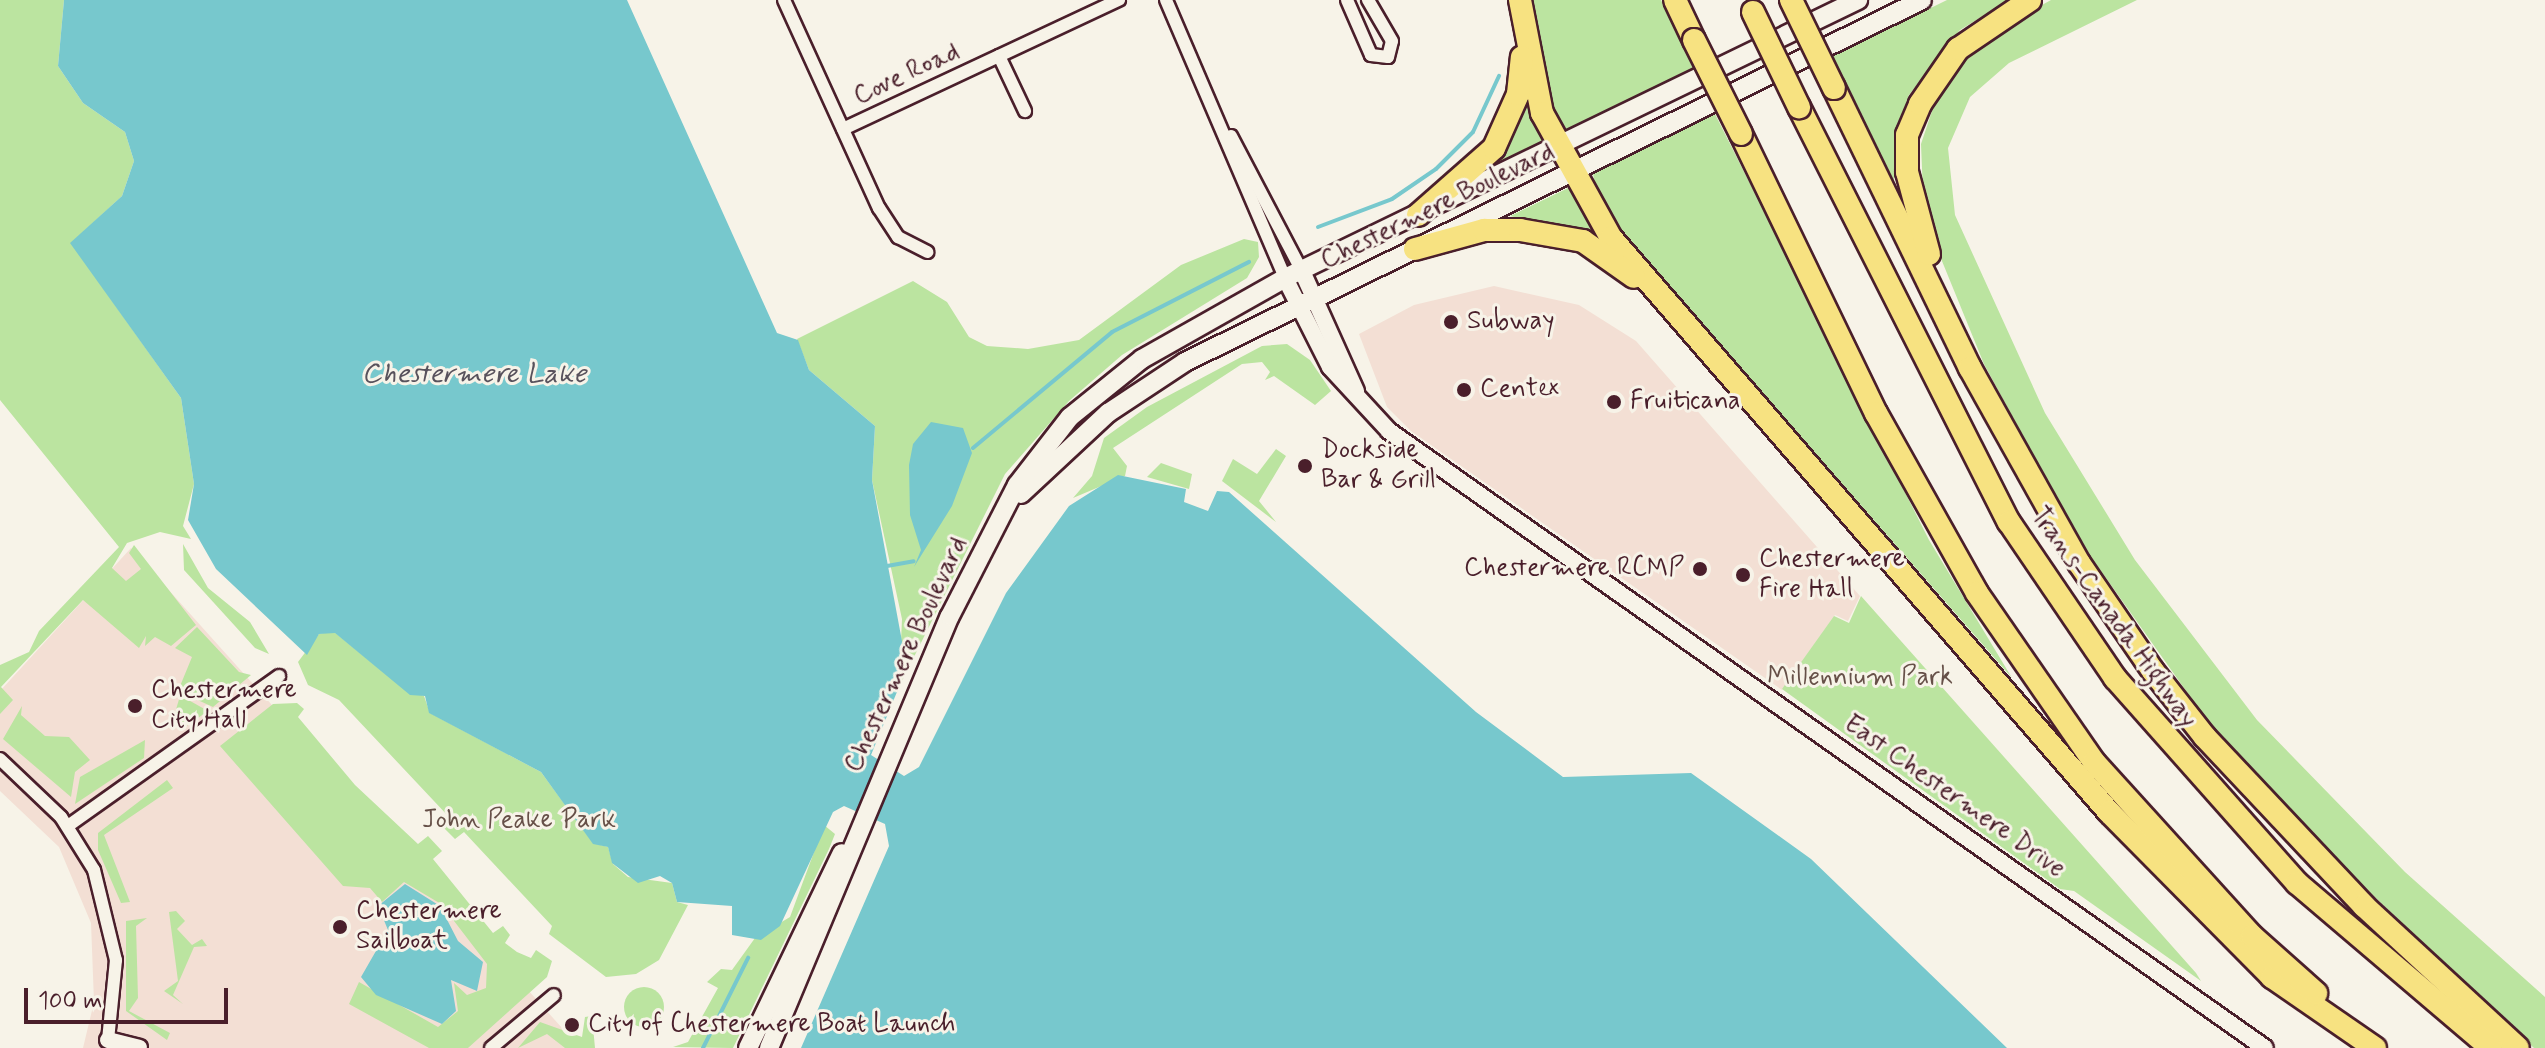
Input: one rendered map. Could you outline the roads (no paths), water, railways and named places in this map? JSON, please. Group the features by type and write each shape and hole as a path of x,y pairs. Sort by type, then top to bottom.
{"highway":[{"path":"1520,0 1523,28 1542,113 1575,170 1599,221 2109,812 2272,977 2376,1048"},
{"path":"1675,0 1876,413 1977,593 2094,762 2152,829 2252,936 2376,1048"},
{"path":"1791,0 1970,368 2079,563 2205,737 2364,906 2518,1048"},
{"path":"1970,368 1914,214 1907,135 1958,49 2030,0"},
{"name":"Trans-Canada Highway","path":"1750,6 2009,522 2115,678 2297,883 2491,1048"},
{"path":"1418,215 1463,183 1503,132 1518,94 1523,28"},
{"path":"1415,249 1484,230 1583,241 1664,298"}],"main road":[{"name":"Chestermere Boulevard","path":"769,1048 887,759 1008,507 1029,466 1092,396 1176,338 1293,275 1858,0"},
{"path":"1876,22 1912,0"},
{"name":"Chestermere Boulevard","path":"1008,507 1062,451 1144,388 1306,301 1922,0"},
{"name":"Chestermere Boulevard","path":"748,1048 858,827"}],"street":[{"name":"Cove Road","path":"784,0 843,129 1119,0"},
{"path":"1166,0 1225,128 1238,178 1293,275"},
{"path":"1347,0 1371,55 1388,57 1392,41 1368,0"},
{"path":"999,56 1025,111"},
{"path":"1225,128 1252,165 1293,275"},
{"path":"843,129 898,237 927,252"},
{"name":"East Chestermere Drive","path":"1293,275 1330,367 1356,391 1389,431 2265,1048"},
{"path":"68,826 279,676"},
{"path":"0,759 68,826 107,906 116,960 110,1045 139,1048"},
{"path":"491,1048 554,995"}],"water":[{"name":"Chestermere Lake","path":"64,0 627,0 777,333 798,340 809,370 875,426 872,480 904,652 899,687 871,755 904,776 919,767 1006,593 1069,506 1118,475 1186,489 1184,502 1208,511 1217,491 1229,492 1476,712 1563,777 1691,773 1811,859 2007,1048 801,1048 889,846 885,824 844,806 833,812 780,926 761,940 732,935 732,906 677,902 672,883 660,876 638,883 612,863 608,847 593,844 541,772 429,713 425,696 410,695 335,633 319,634 307,655 216,569 188,520 194,484 181,398 70,243 122,196 134,161 125,132 83,103 58,66"},
{"path":"931,422 963,428 972,453 952,506 914,567 921,550 910,515 909,465 913,444"},
{"path":"405,884 440,906 458,941 483,962 477,991 451,980 456,1011 442,1024 376,995 361,977 388,930 378,906"}],"waterway":[{"path":"1318,227 1392,199 1436,169 1473,132 1499,76"},
{"path":"973,448 1112,332 1249,262"},
{"path":"887,566 914,561"},
{"path":"703,1048 748,958"}],"place":[{"name":"Subway","path":"1451,322"},
{"name":"Centex","path":"1464,390"},
{"name":"Fruiticana","path":"1614,402"},
{"name":"Dockside Bar & Grill","path":"1305,466"},
{"name":"Chestermere RCMP","path":"1700,569"},
{"name":"Chestermere Fire Hall","path":"1743,575"},
{"name":"Chestermere City Hall","path":"135,706"},
{"name":"Chestermere Sailboat","path":"340,927"},
{"name":"City of Chestermere Boat Launch","path":"572,1025"}],"park label":[{"name":"Millennium Park","path":"1860,678"},
{"name":"John Peake Park","path":"519,821"}]}
